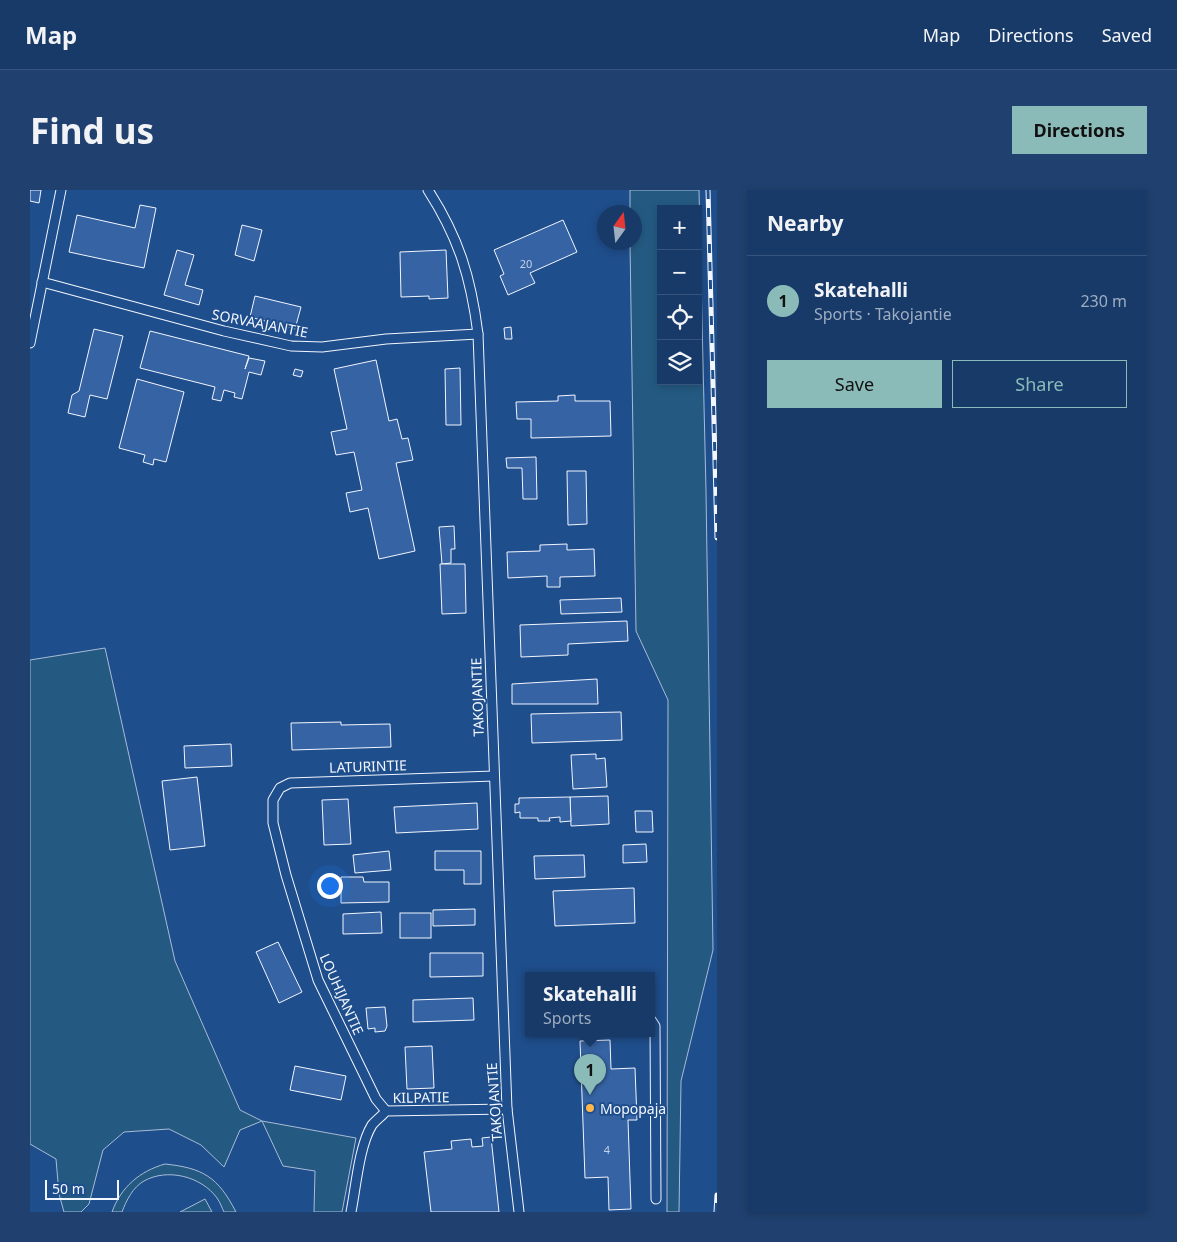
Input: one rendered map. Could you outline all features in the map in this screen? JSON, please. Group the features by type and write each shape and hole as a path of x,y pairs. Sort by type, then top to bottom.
{"street":[{"path":"30,342 61,190"},
{"name":"TAKOJANTIE","path":"428,190 457,241 466,267 474,301 478,334 506,1109 519,1212"},
{"name":"SORVAAJANTIE","path":"42,282 224,331 291,346 322,347 386,339 478,334"},
{"name":"LATURINTIE","path":"273,823 273,800 280,788 290,784 494,776"},
{"name":"LOUHIJANTIE","path":"273,823 291,892 318,980 376,1099 386,1111"},
{"path":"655,1026 656,1199"},
{"name":"KILPATIE","path":"351,1212 363,1148 373,1124 386,1111 506,1109"}],"shaded area":[{"path":"630,190 699,190 699,205 657,205 657,385 702,385 702,319 706,491 713,950 681,1081 679,1212 667,1212 668,700 636,631 630,250 642,250 642,205 630,205"},
{"path":"105,648 175,961 240,1110 262,1121 240,1130 224,1167 201,1145 169,1129 124,1132 103,1150 89,1204 81,1212 64,1212 59,1194 56,1159 30,1144 30,660"},
{"path":"262,1121 356,1138 342,1212 314,1212 315,1171 283,1166"},
{"path":"165,1164 190,1168 208,1176 223,1190 236,1212 224,1212 217,1198 202,1184 183,1176 163,1175 144,1181 133,1191 122,1212 112,1212 121,1195 132,1181 147,1171"},
{"path":"205,1199 212,1212 180,1212"}],"building":[{"path":"30,190 41,190 39,203 30,201"},
{"path":"140,205 156,208 144,268 69,252 77,215 135,228"},
{"path":"563,220 577,252 530,273 535,283 508,295 500,276 504,274 494,250"},
{"path":"242,225 262,230 254,261 235,255"},
{"path":"177,250 194,255 185,285 203,290 199,305 164,295"},
{"path":"446,250 448,298 429,299 429,296 401,297 400,252"},
{"path":"255,296 301,307 295,329 250,317"},
{"path":"511,327 512,339 505,339 504,328"},
{"path":"94,329 123,336 107,399 90,395 85,417 68,413 72,395 79,391"},
{"path":"150,331 249,356 245,369 249,358 265,361 261,375 249,372 242,399 234,397 235,393 224,390 221,401 212,399 215,387 140,368"},
{"path":"376,360 389,421 397,419 402,439 408,438 413,460 396,463 415,551 379,559 368,508 350,512 346,493 362,490 354,452 336,455 331,432 347,429 334,369"},
{"path":"460,368 461,425 446,425 445,369"},
{"path":"295,369 303,371 301,377 293,375"},
{"path":"137,379 184,392 166,462 154,459 153,465 143,462 145,455 119,448"},
{"path":"575,395 575,401 610,401 611,436 531,438 531,419 517,419 516,402 558,401 558,396"},
{"path":"536,457 537,499 523,499 522,468 507,468 506,458"},
{"path":"567,471 586,471 587,524 568,525"},
{"path":"454,526 455,549 451,549 451,563 442,564 439,527"},
{"path":"567,544 567,550 594,549 595,576 560,577 560,587 547,587 547,576 508,578 507,552 540,551 540,545"},
{"path":"440,564 465,564 466,613 442,614"},
{"path":"621,598 622,612 561,614 560,600"},
{"path":"627,621 628,641 568,644 568,655 521,657 520,625"},
{"path":"597,679 598,704 512,704 512,684"},
{"path":"621,712 622,740 532,743 531,714"},
{"path":"341,722 341,725 390,724 391,747 292,750 291,723"},
{"path":"231,744 232,766 185,768 184,746"},
{"path":"596,754 596,759 605,758 607,787 573,789 571,755"},
{"path":"197,777 205,846 170,850 162,781"},
{"path":"608,796 609,824 571,826 570,797"},
{"path":"570,797 571,821 560,822 560,817 549,818 550,821 538,821 538,818 520,818 520,812 515,813 515,804 519,804 519,798"},
{"path":"348,799 351,844 324,845 322,800"},
{"path":"477,803 478,829 396,833 394,807"},
{"path":"635,811 652,811 653,832 636,832"},
{"path":"646,844 647,862 623,863 623,845"},
{"path":"389,851 391,870 355,873 353,855"},
{"path":"435,851 481,851 481,884 464,884 464,870 435,870"},
{"path":"584,855 585,877 535,879 534,856"},
{"path":"341,877 363,877 364,882 389,882 389,902 341,903"},
{"path":"634,888 635,923 555,926 553,891"},
{"path":"475,909 475,925 433,926 433,910"},
{"path":"381,912 382,933 343,934 343,914"},
{"path":"400,913 431,913 431,938 400,938"},
{"path":"278,942 302,992 279,1003 256,952"},
{"path":"430,953 483,953 483,976 430,977"},
{"path":"473,998 474,1020 413,1022 413,1000"},
{"path":"385,1007 387,1026 385,1031 375,1032 375,1028 368,1029 366,1008"},
{"path":"610,1040 611,1069 635,1068 637,1120 628,1120 631,1209 609,1210 608,1177 585,1178 580,1041"},
{"path":"432,1046 434,1088 407,1089 405,1047"},
{"path":"295,1066 346,1076 341,1100 290,1090"},
{"path":"491,1137 499,1212 431,1212 424,1152 452,1149 451,1141 471,1139 472,1147 483,1146 482,1138"}],"railway":[{"path":"708,190 717,538"},
{"path":"716,1212 717,1195"}],"place":[{"name":"Skatehalli","path":"590,1095"},
{"name":"Mopopaja","path":"590,1108"}]}
